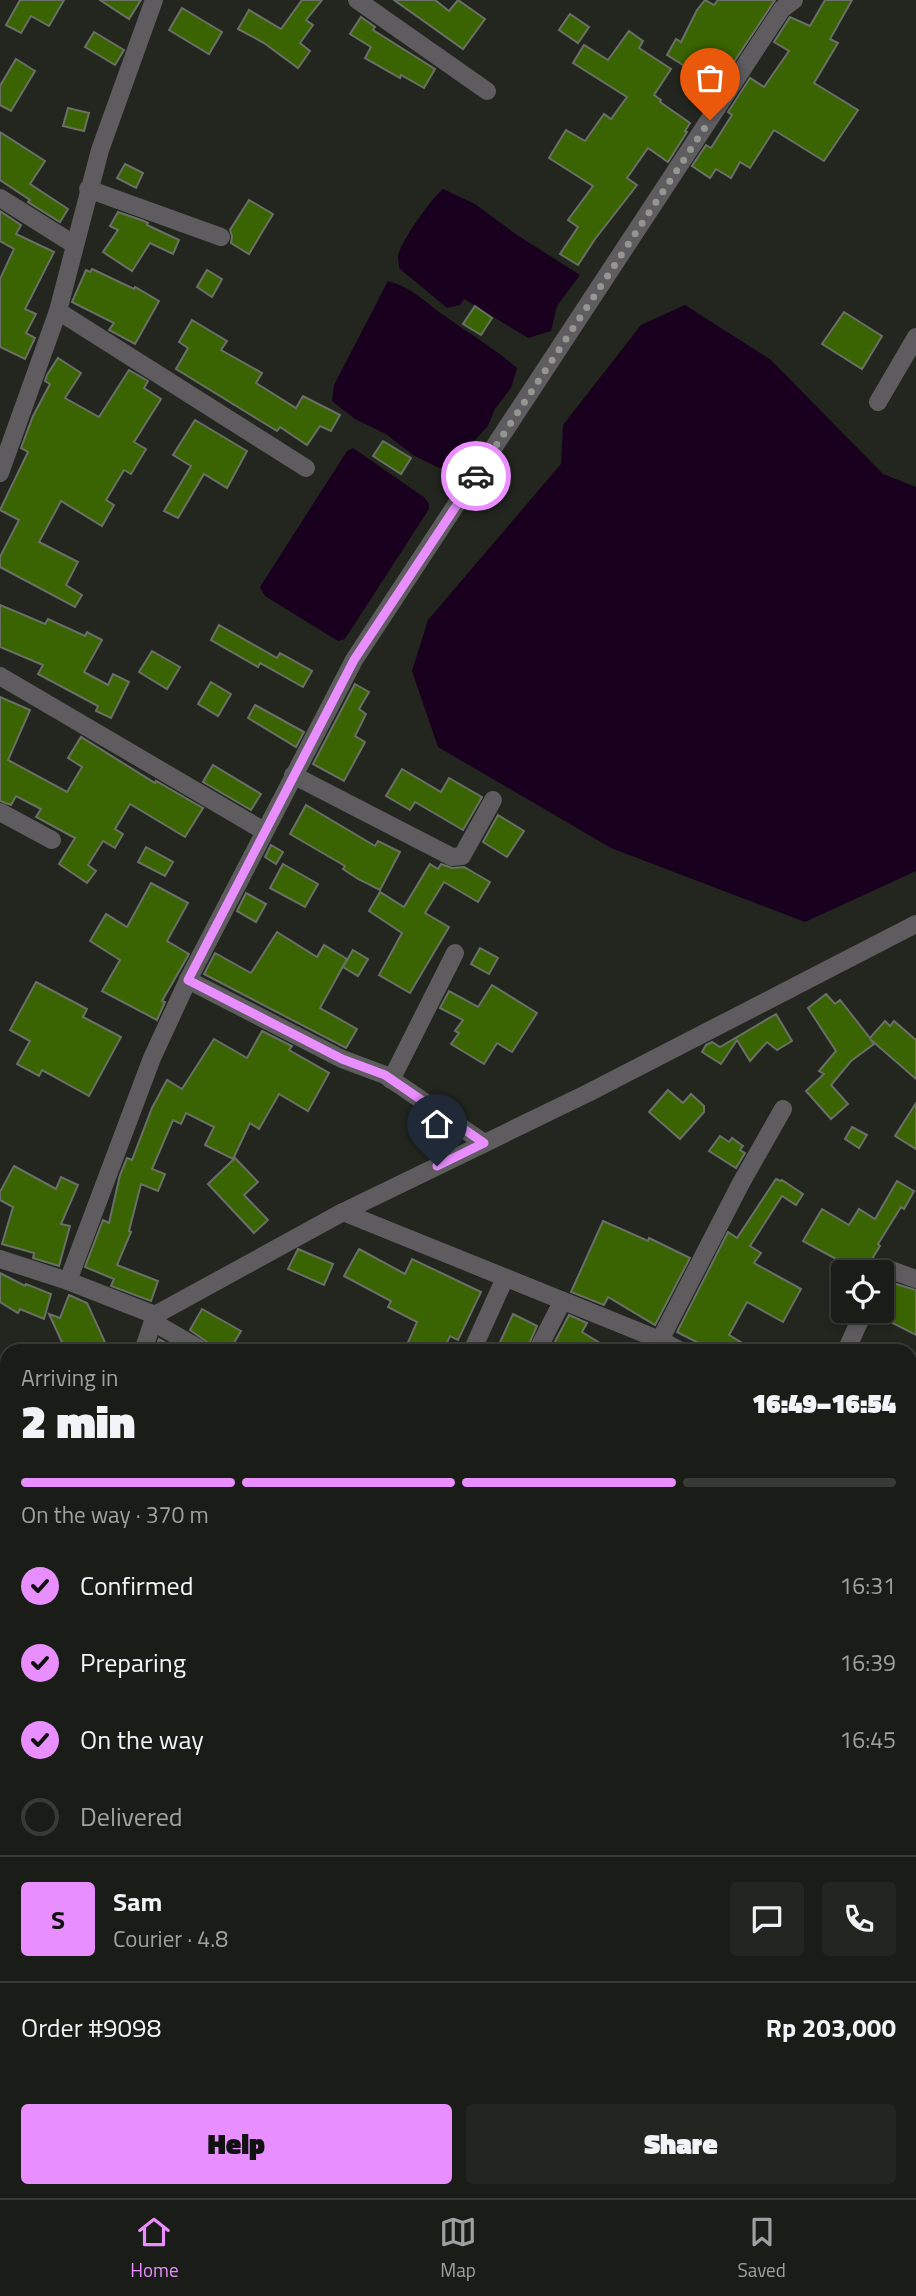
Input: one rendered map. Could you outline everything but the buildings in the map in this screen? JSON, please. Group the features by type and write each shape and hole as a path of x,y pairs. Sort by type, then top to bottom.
{"street":[{"path":"0,473 58,311 88,189 154,0"},
{"path":"357,0 487,91"},
{"path":"68,1281 152,1058 188,980 354,660 782,3"},
{"path":"88,189 221,237"},
{"path":"0,198 75,244"},
{"path":"58,311 306,468"},
{"path":"878,402 916,337"},
{"path":"0,676 264,831"},
{"path":"293,775 452,857 462,856 493,800"},
{"path":"0,812 52,840"},
{"path":"145,1344 154,1319 342,1212 588,1093 916,925"},
{"path":"391,1080 455,953"},
{"path":"188,980 342,1059 391,1080 484,1143"},
{"path":"658,1344 783,1109"},
{"path":"342,1212 562,1302 653,1344"},
{"path":"0,1259 68,1281 154,1319 192,1344"},
{"path":"894,1271 916,1279"},
{"path":"475,1344 505,1278"},
{"path":"541,1344 562,1302"},
{"path":"849,1344 859,1323"}],"shaded area":[{"path":"443,189 475,204 517,235 580,275 557,306 551,331 528,338 464,299 460,305 447,308 399,268 400,249 424,211"},
{"path":"388,281 413,292 517,368 511,388 495,409 488,426 473,442 454,472 413,455 386,434 355,419 332,401 334,385"},
{"path":"685,305 771,360 883,474 916,487 916,871 805,922 611,848 438,747 412,671 428,620 561,464 563,425 641,325"},
{"path":"353,448 425,498 429,509 345,639 338,641 265,596 260,587 347,451"}],"way so far":[{"path":"476,476 710,120"}],"route":[{"path":"437,1166 484,1143 385,1075 342,1059 188,980 354,660 476,476"}]}
